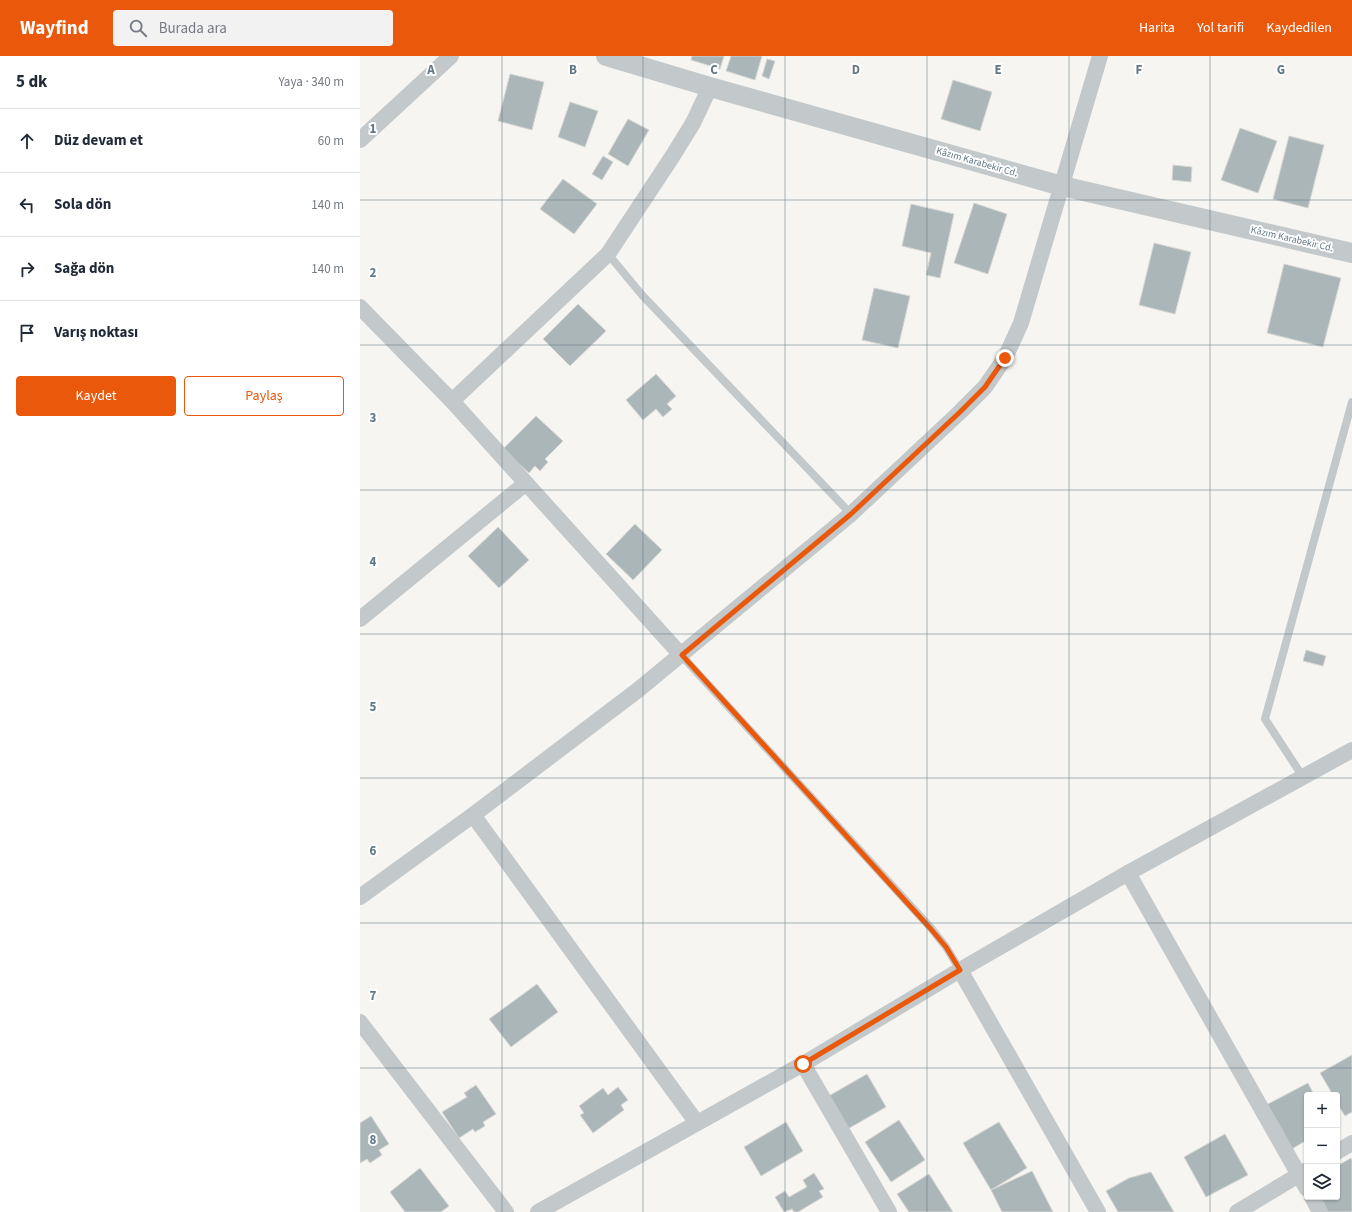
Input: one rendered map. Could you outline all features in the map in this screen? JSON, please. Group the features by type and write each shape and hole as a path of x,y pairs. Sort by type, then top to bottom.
{"street":[{"path":"360,140 451,56"},
{"name":"Kâzım Karabekir Cd.","path":"606,56 710,87 1062,186 1352,253"},
{"path":"360,896 473,815 682,655 851,514 985,387 1005,358 1021,323 1100,56"},
{"path":"452,401 608,254 672,157 710,87"},
{"path":"360,307 452,401 682,655"},
{"path":"360,619 526,483"},
{"path":"538,1212 803,1064 960,970 1128,873 1352,750"},
{"path":"473,815 697,1123"},
{"path":"1128,873 1303,1172 1237,1212"},
{"path":"960,970 1098,1212"},
{"path":"360,1022 506,1212"},
{"path":"803,1064 889,1212"},
{"path":"1340,1150 1352,1143"},
{"path":"1314,1200 1320,1212"}],"lane":[{"path":"608,254 642,295 851,514"},
{"path":"1303,777 1265,719 1352,402"},
{"path":"682,655 930,928 946,947 960,970"}],"building":[{"path":"692,56 724,56 720,69 691,60"},
{"path":"731,56 762,56 755,80 726,71"},
{"path":"767,59 775,61 769,79 762,76"},
{"path":"510,74 544,82 532,130 498,121"},
{"path":"953,80 992,92 980,131 941,119"},
{"path":"570,102 598,111 585,147 558,137"},
{"path":"628,119 649,130 628,166 608,154"},
{"path":"1240,128 1277,141 1258,193 1221,180"},
{"path":"1289,136 1324,145 1308,208 1273,199"},
{"path":"603,156 613,162 602,180 592,174"},
{"path":"1173,165 1192,167 1191,182 1172,180"},
{"path":"563,179 597,204 574,234 540,209"},
{"path":"974,203 1007,214 988,274 954,263"},
{"path":"911,204 954,214 940,278 926,275 931,253 902,246"},
{"path":"1154,243 1191,252 1175,314 1139,305"},
{"path":"1284,264 1341,278 1323,347 1267,333"},
{"path":"874,288 910,296 898,348 862,340"},
{"path":"578,304 606,331 570,366 543,339"},
{"path":"656,374 676,396 667,404 672,409 663,417 656,409 643,420 626,400"},
{"path":"536,416 563,441 545,459 548,462 540,471 535,466 529,473 503,449"},
{"path":"635,524 662,550 633,580 606,554"},
{"path":"498,527 529,560 499,588 468,556"},
{"path":"1306,650 1326,656 1323,666 1303,661"},
{"path":"537,984 558,1012 511,1047 489,1019"},
{"path":"1352,1055 1352,1112 1345,1116 1340,1108 1340,1092 1331,1092 1320,1073"},
{"path":"867,1074 886,1107 846,1130 827,1097"},
{"path":"1308,1083 1312,1092 1304,1092 1304,1142 1290,1150 1266,1105"},
{"path":"476,1085 496,1114 483,1122 485,1126 475,1132 473,1129 459,1138 442,1112 467,1097 464,1093"},
{"path":"618,1087 628,1100 621,1105 624,1110 593,1133 580,1115 584,1113 579,1106 603,1088 608,1095"},
{"path":"371,1116 389,1144 379,1150 382,1155 370,1163 367,1159 360,1163 360,1123"},
{"path":"899,1120 925,1160 891,1182 865,1142"},
{"path":"786,1122 803,1151 761,1176 744,1147"},
{"path":"999,1122 1027,1168 991,1190 963,1143"},
{"path":"1225,1134 1248,1175 1206,1197 1184,1157"},
{"path":"1351,1158 1352,1160 1352,1212 1324,1212 1317,1200 1340,1200 1340,1164"},
{"path":"420,1168 449,1206 441,1212 405,1212 390,1192"},
{"path":"1032,1171 1053,1212 1002,1212 991,1190"},
{"path":"1151,1172 1174,1212 1118,1212 1106,1191 1129,1178"},
{"path":"814,1173 824,1189 819,1191 823,1197 798,1212 794,1212 792,1209 784,1212 775,1197 785,1191 789,1197 807,1187 803,1180"},
{"path":"929,1174 953,1212 909,1212 897,1194"}],"route":[{"path":"803,1064 960,970 946,947 930,928 682,655 851,514 985,387 1005,358"}]}
